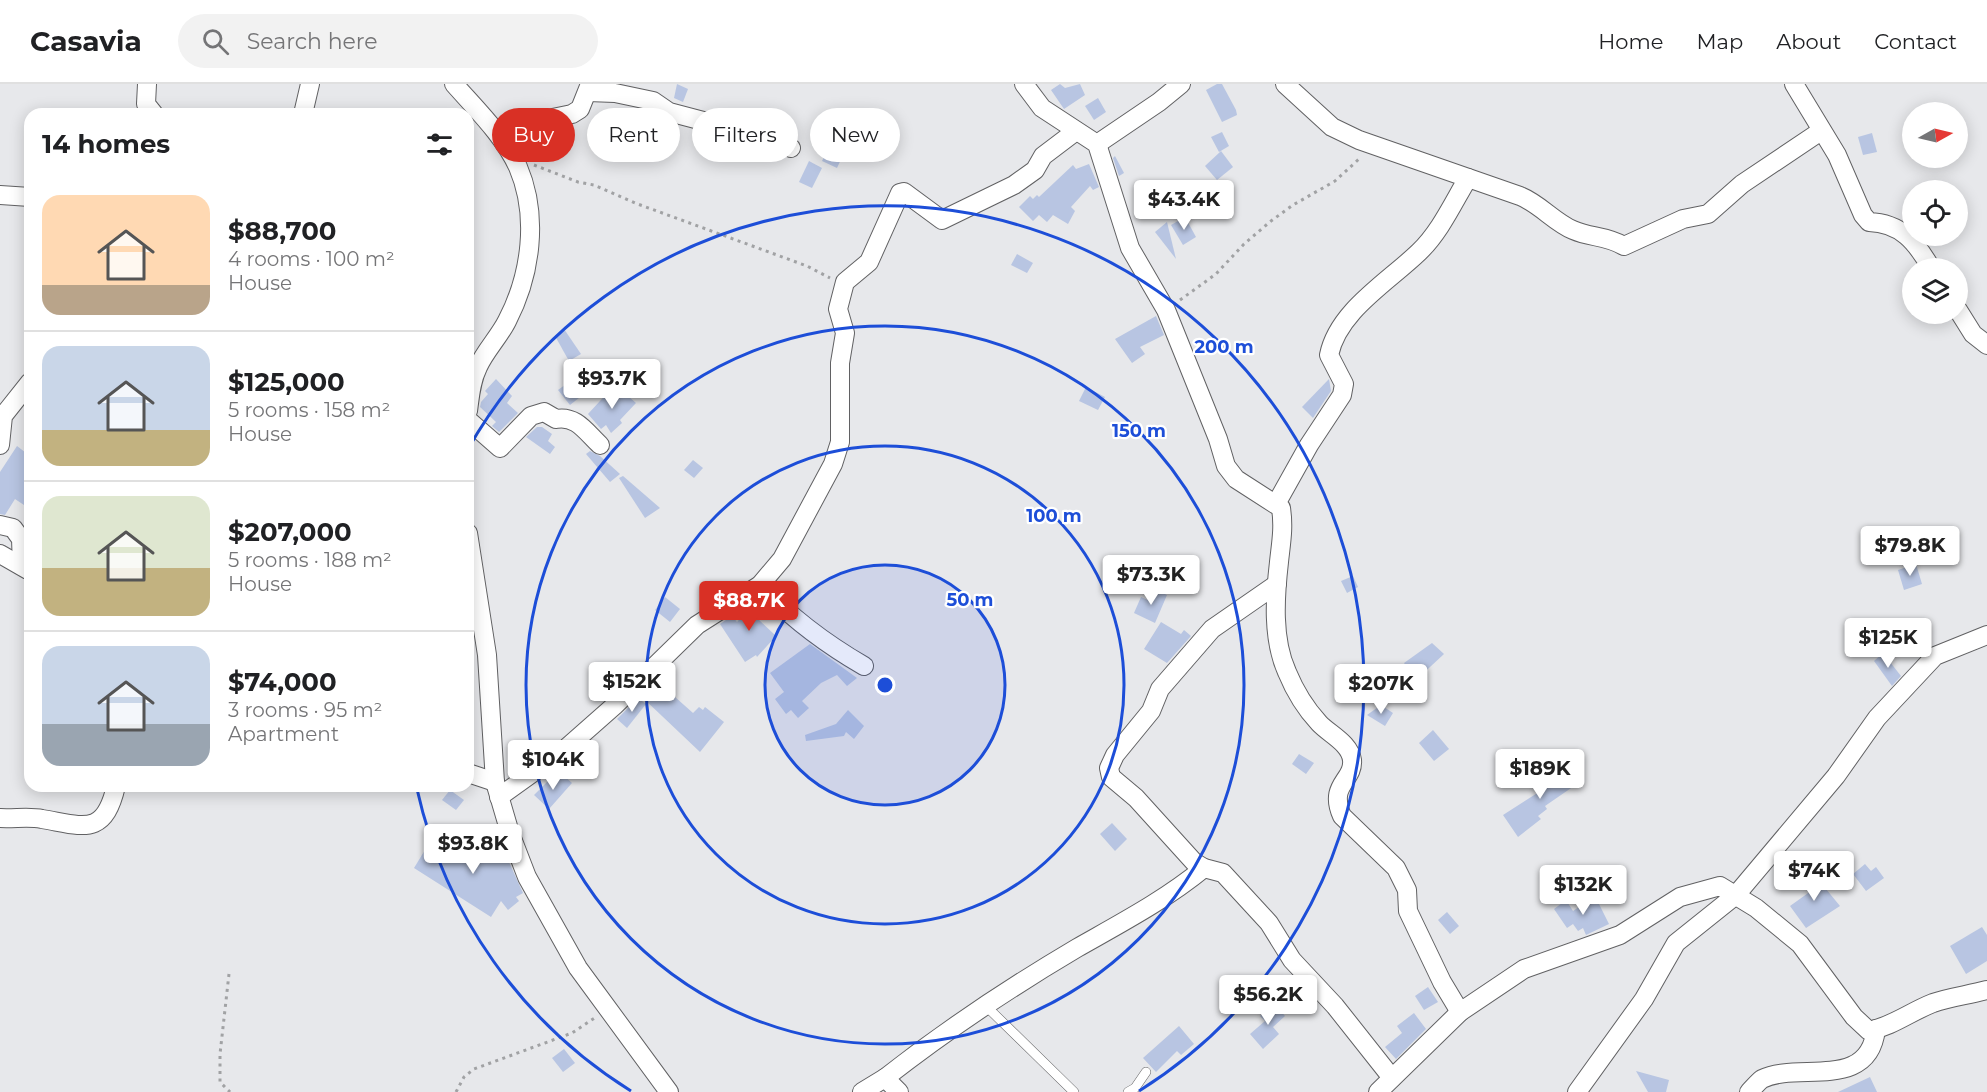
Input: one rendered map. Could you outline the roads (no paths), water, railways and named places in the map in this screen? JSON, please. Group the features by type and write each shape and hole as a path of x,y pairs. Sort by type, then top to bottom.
{"street":[{"path":"147,84 146,104 149,108"},
{"path":"304,108 310,84"},
{"path":"454,84 492,127"},
{"path":"1024,84 1042,108 1097,144 1130,248 1166,310 1218,439 1226,466 1236,479 1281,508 1285,529 1277,584 1277,632 1286,671 1318,723 1348,750 1352,760 1337,793 1337,805 1342,816 1396,868 1407,890 1408,911 1442,982 1460,1012"},
{"path":"1097,144 1160,102 1181,84"},
{"path":"1285,84 1332,127 1374,146 1531,201 1574,230 1602,236 1624,246 1683,219 1708,214 1742,183 1821,131"},
{"path":"1794,84 1837,155 1863,215 1869,222 1886,222 1905,232 1924,258"},
{"path":"575,112 580,109 589,88 653,101 669,112 692,118"},
{"path":"497,790 563,751 614,706 697,625 732,600 760,585 782,559 833,464 840,442 840,363 845,333 838,309 845,282 869,262 900,193 904,192 942,220 1014,185 1035,170 1043,156 1076,131"},
{"path":"474,378 478,366 507,323 520,292 527,261 531,231 515,162"},
{"path":"1276,504 1309,445 1342,395 1344,384 1329,355 1338,330 1381,286 1420,251 1439,226 1468,178"},
{"path":"0,195 24,197"},
{"path":"1967,324 1973,334 1987,345"},
{"path":"0,445 3,416 24,390"},
{"path":"474,425 500,448 531,416 544,412 556,419 565,417 575,421 600,446"},
{"path":"0,525 13,528 21,539 24,557"},
{"path":"0,554 24,568"},
{"path":"474,571 487,655 497,790 527,877 578,968 669,1092"},
{"path":"1277,584 1212,629 1160,689 1151,711 1115,755 1109,768 1111,777 1136,798 1194,862 1204,868 1222,873 1269,923 1292,960 1354,1028 1392,1078"},
{"path":"760,585 779,605 812,631 864,666"},
{"path":"1577,1092 1644,999 1676,943 1736,895 1836,776 1877,717 1935,656 1987,635"},
{"path":"474,777 497,790"},
{"path":"0,818 40,818 86,825 100,821 106,816 114,792"},
{"path":"862,1092 885,1078 922,1049 987,1007 1076,950 1180,888 1204,868"},
{"path":"1378,1092 1460,1012 1524,969 1620,935 1680,897 1720,886 1736,895 1800,945 1854,1017 1869,1030 1895,1023 1913,1011 1937,1002 1987,990"},
{"path":"1749,1092 1762,1079 1780,1075 1831,1076 1854,1068 1866,1058 1875,1045 1876,1029"},
{"path":"885,1078 899,1092"}],"lane":[{"path":"987,1007 1074,1092"},
{"path":"1128,1092 1135,1088 1146,1072"}]}
